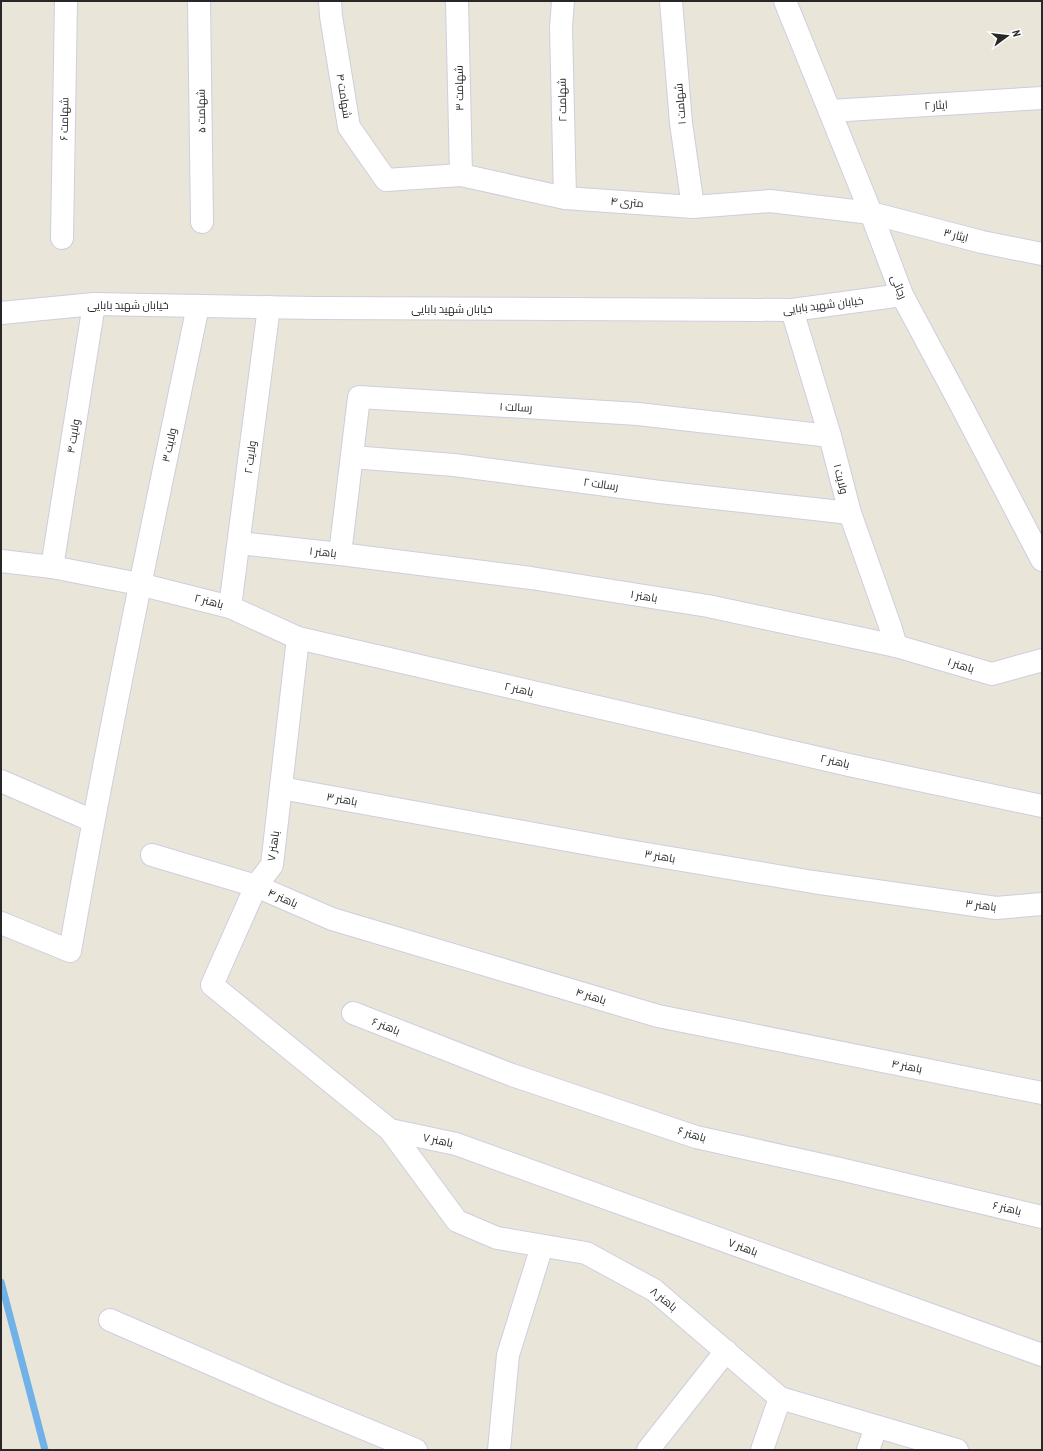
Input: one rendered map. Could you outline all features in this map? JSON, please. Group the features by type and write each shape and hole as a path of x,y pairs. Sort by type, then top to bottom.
{"street":[{"name":"شهامت ۶","path":"62,238 66,1"},
{"name":"شهامت ۵","path":"199,1 202,222"},
{"name":"شهامت ۴","path":"330,1 331,16 349,127 386,180"},
{"name":"شهامت ۳","path":"457,1 461,175"},
{"name":"شهامت ۲","path":"563,1 561,27 565,198"},
{"name":"شهامت ۱","path":"671,1 681,123 693,207"},
{"name":"رجائی","path":"785,1 871,213 902,295 1042,560"},
{"name":"ایثار ۲","path":"830,111 1042,98"},
{"name":"۴ متری","path":"386,180 461,175 565,198 693,207 770,201 871,213"},
{"name":"ایثار ۳","path":"871,213 982,242 1042,254"},
{"name":"خیابان شهید بابایی","path":"1,314 94,304 269,307 792,310 902,295"},
{"name":"ولایت ۴","path":"52,568 94,304"},
{"name":"ولایت ۳","path":"1,923 70,951 93,821 139,584 198,306"},
{"name":"ولایت ۲","path":"230,607 269,307"},
{"name":"ولایت ۱","path":"792,310 830,436 850,514 896,646"},
{"name":"رسالت ۱","path":"340,554 359,398 638,414 830,436"},
{"name":"رسالت ۲","path":"352,457 454,465 660,492 850,514"},
{"name":"باهنر ۱","path":"239,543 531,578 708,606 896,646 992,674 1042,660"},
{"name":"باهنر ۲","path":"1,561 52,568 139,584 230,607 298,638 849,765 1042,806"},
{"name":"باهنر ۷","path":"298,638 272,865 256,886 212,985 390,1130 456,1144 1042,1355"},
{"path":"1,781 93,821"},
{"name":"باهنر ۳","path":"281,788 617,849 812,882 996,908 1042,904"},
{"name":"باهنر ۴","path":"152,855 256,886 332,919 658,1016 1042,1093"},
{"name":"باهنر ۶","path":"353,1013 512,1075 696,1137 1042,1217"},
{"name":"باهنر ۸","path":"390,1130 457,1221 497,1238 586,1253 654,1290 780,1398 957,1450"},
{"path":"499,1450 508,1354 542,1246"},
{"path":"110,1320 416,1450"},
{"path":"648,1450 726,1351"},
{"path":"762,1450 780,1398"},
{"path":"868,1450 876,1426"}],"waterway":[{"path":"1,1282 45,1450"}]}
